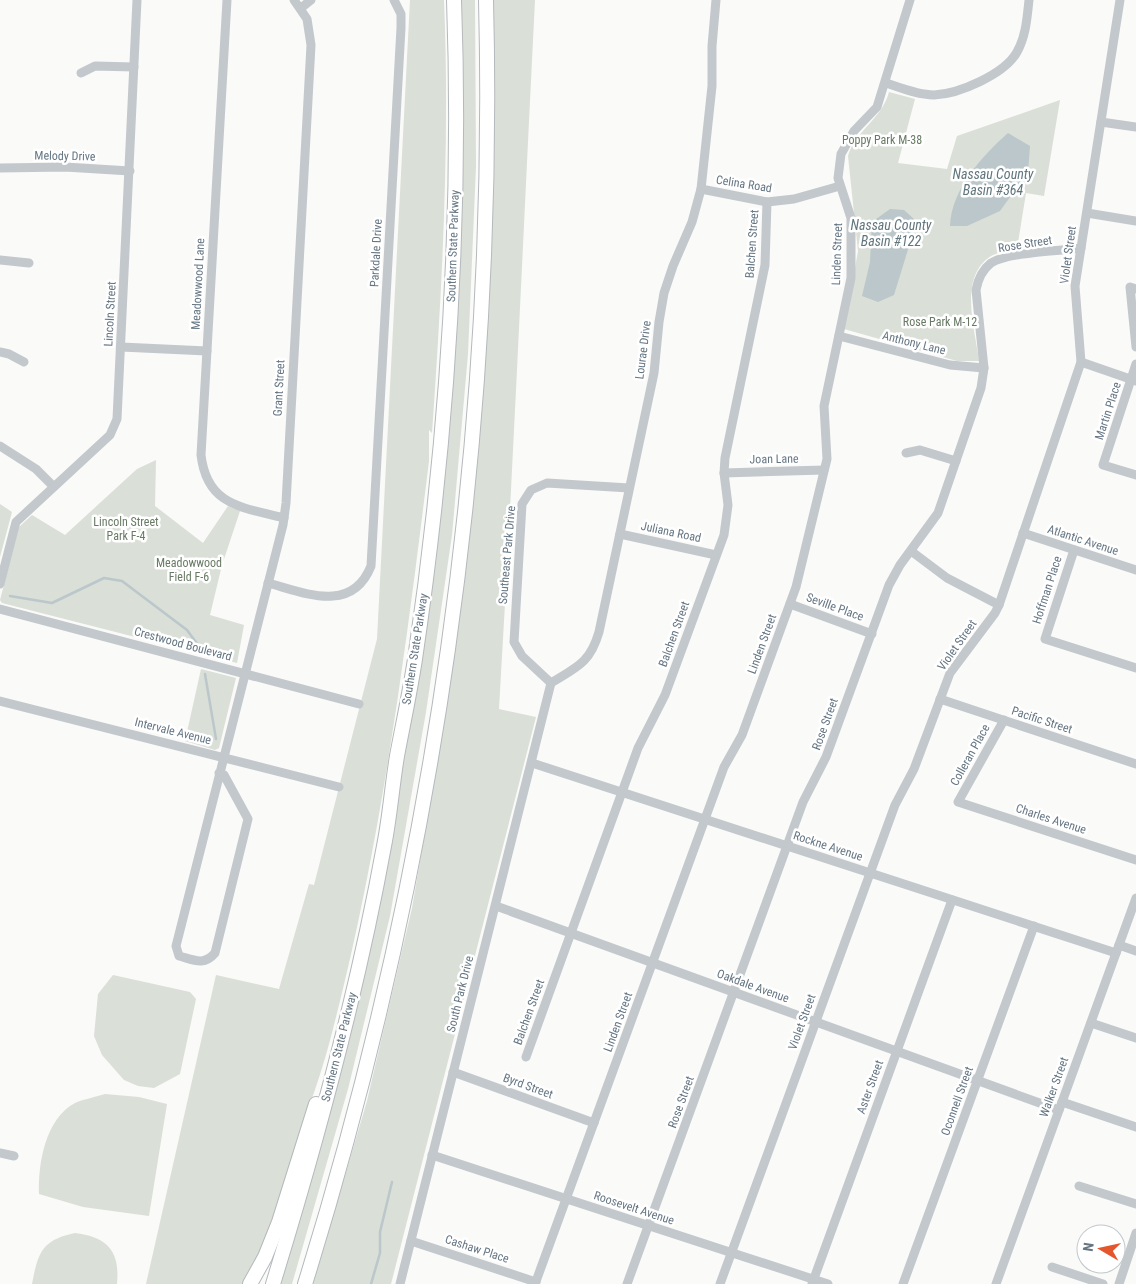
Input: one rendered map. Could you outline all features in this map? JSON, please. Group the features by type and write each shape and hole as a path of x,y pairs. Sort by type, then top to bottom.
{"highway":[{"name":"Southern State Parkway","path":"272,1284 341,1040 384,845 397,756 415,662 434,513 447,360 454,246 456,166 454,0"},
{"path":"305,1284 365,1072 396,937 424,801 448,648 478,369 486,184 486,0"},
{"path":"250,1284 265,1258 279,1222 309,1124 341,1040"}],"street":[{"name":"Lincoln Street","path":"0,584 16,522 110,435 115,428 121,347 137,0"},
{"name":"Meadowwood Lane","path":"227,0 201,455 203,469 208,482 218,495 229,503 284,518"},
{"name":"Grant Street","path":"219,773 224,775 248,819 215,953 209,961 203,962 179,956 176,946 219,773 244,673 284,518 311,45 310,31 301,8 294,0"},
{"path":"301,8 311,0"},
{"name":"Parkdale Drive","path":"268,583 327,597 338,596 355,589 364,580 371,566 401,28 401,14 394,0"},
{"name":"Lourae Drive","path":"551,682 582,665 594,648 654,373 664,293 692,222 701,189 712,86 712,46 716,0"},
{"name":"Linden Street","path":"536,1283 724,767 742,735 790,604 819,496 824,470 828,445 824,406 851,278 851,218 838,178 841,154 854,131 877,106 886,83 910,0"},
{"path":"886,83 921,93 940,94 996,73 1012,59 1022,42 1029,0"},
{"name":"Violet Street","path":"720,1284 894,805 914,769 950,673 995,613 1081,362 1075,286 1120,0"},
{"path":"81,73 95,66 134,67"},
{"path":"1101,122 1136,127"},
{"name":"Melody Drive","path":"0,168 130,171"},
{"name":"Celina Road","path":"701,189 767,202 794,199 840,186"},
{"name":"Balchen Street","path":"526,1056 638,748 665,695 716,555 728,516 724,472 728,439 765,265 767,202"},
{"path":"1087,213 1136,220"},
{"name":"Rose Street","path":"627,1284 803,802 826,757 889,585 900,565 938,513 981,388 984,368 976,290 984,270 992,262 1005,257 1081,248"},
{"path":"0,260 30,262"},
{"path":"1133,288 1136,347"},
{"name":"Anthony Lane","path":"839,336 950,365 984,368"},
{"path":"121,347 207,352"},
{"path":"0,352 9,354 24,362"},
{"path":"1081,362 1134,380"},
{"name":"Martin Place","path":"1136,364 1134,380 1103,464 1136,476"},
{"path":"0,446 36,469 53,486"},
{"path":"906,453 920,450 956,461"},
{"name":"Joan Lane","path":"724,472 824,470"},
{"name":"Southeast Park Drive","path":"551,682 522,656 514,642 522,504 531,490 547,482 629,488"},
{"name":"Juliana Road","path":"620,534 716,555"},
{"name":"Atlantic Avenue","path":"1022,534 1136,570"},
{"name":"Hoffman Place","path":"1074,550 1044,638 1136,668"},
{"path":"911,551 947,578 998,605"},
{"name":"Seville Place","path":"790,604 872,634"},
{"name":"Crestwood Boulevard","path":"0,609 360,704"},
{"name":"South Park Drive","path":"400,1284 546,710 551,682"},
{"name":"Pacific Street","path":"940,699 1136,764"},
{"name":"Intervale Avenue","path":"0,701 339,787"},
{"name":"Colleran Place","path":"958,802 1004,720"},
{"name":"Rockne Avenue","path":"532,763 1034,926 1118,949 1136,951"},
{"name":"Charles Avenue","path":"958,802 1136,860"},
{"name":"Walker Street","path":"996,1284 1136,898"},
{"name":"Aster Street","path":"813,1282 952,900"},
{"name":"Oakdale Avenue","path":"496,906 978,1081 1136,1127"},
{"name":"Oconnell Street","path":"904,1284 1034,926"},
{"path":"1091,1023 1136,1038"},
{"name":"Byrd Street","path":"453,1072 594,1123"},
{"path":"0,1153 14,1156"},
{"name":"Roosevelt Avenue","path":"432,1155 731,1253 813,1282 828,1284"},
{"path":"1079,1186 1136,1204"},
{"path":"1118,1284 1136,1233"},
{"name":"Cashaw Place","path":"411,1241 536,1283"},
{"path":"1052,1267 1103,1284"}],"green space":[{"path":"410,0 444,0 446,108 439,325 432,433 429,430 429,461 410,607 389,754 363,900 326,1055 276,1210 253,1267 243,1284 146,1284 216,975 279,989 309,884 314,885 377,639"},
{"path":"460,0 475,0 476,166 468,354 452,535 426,712 390,916 348,1089 292,1284 277,1284 393,824 424,638 460,179 462,46"},
{"path":"494,0 535,0 499,709 536,717 391,1284 313,1284 367,1101 412,908 449,691 475,468 492,249"},
{"path":"889,92 915,99 898,163 947,169 957,136 1060,100 1044,196 1026,193 1017,249 991,256 981,265 975,277 971,304 979,361 957,361 844,329 858,251 848,156 856,139 881,110"},
{"path":"156,460 155,506 203,543 228,506 240,511 222,565 210,615 244,625 237,663 2,603 0,600 19,527 32,515 65,535 137,469"},
{"path":"0,504 12,512 0,557"},
{"path":"201,669 236,678 219,748 215,750 185,741"},
{"path":"113,975 190,992 196,999 180,1074 154,1088 138,1086 124,1080 102,1055 94,1036 98,994"},
{"path":"105,1094 139,1097 167,1104 149,1216 83,1207 39,1194 40,1169 45,1143 57,1120 65,1110 75,1103"},
{"path":"75,1233 96,1238 110,1248 116,1263 117,1284 32,1284 43,1249 55,1239"}],"water":[{"name":"Nassau County Basin #364","path":"1008,133 1030,146 1028,172 1000,211 967,226 950,226 956,200 962,187 978,163"},
{"name":"Nassau County Basin #122","path":"890,209 904,210 914,219 910,243 894,295 878,302 862,296 870,262 872,222"}],"waterway":[{"path":"10,596 52,603 104,578 122,581 187,630 198,645"},
{"path":"205,674 216,739"},
{"path":"371,1284 380,1253 380,1232 392,1182"}],"park label":[{"name":"Poppy Park M-38","path":"882,140"},
{"name":"Rose Park M-12","path":"940,322"},
{"name":"Lincoln Street Park F-4","path":"126,529"},
{"name":"Meadowwood Field F-6","path":"189,570"}]}
